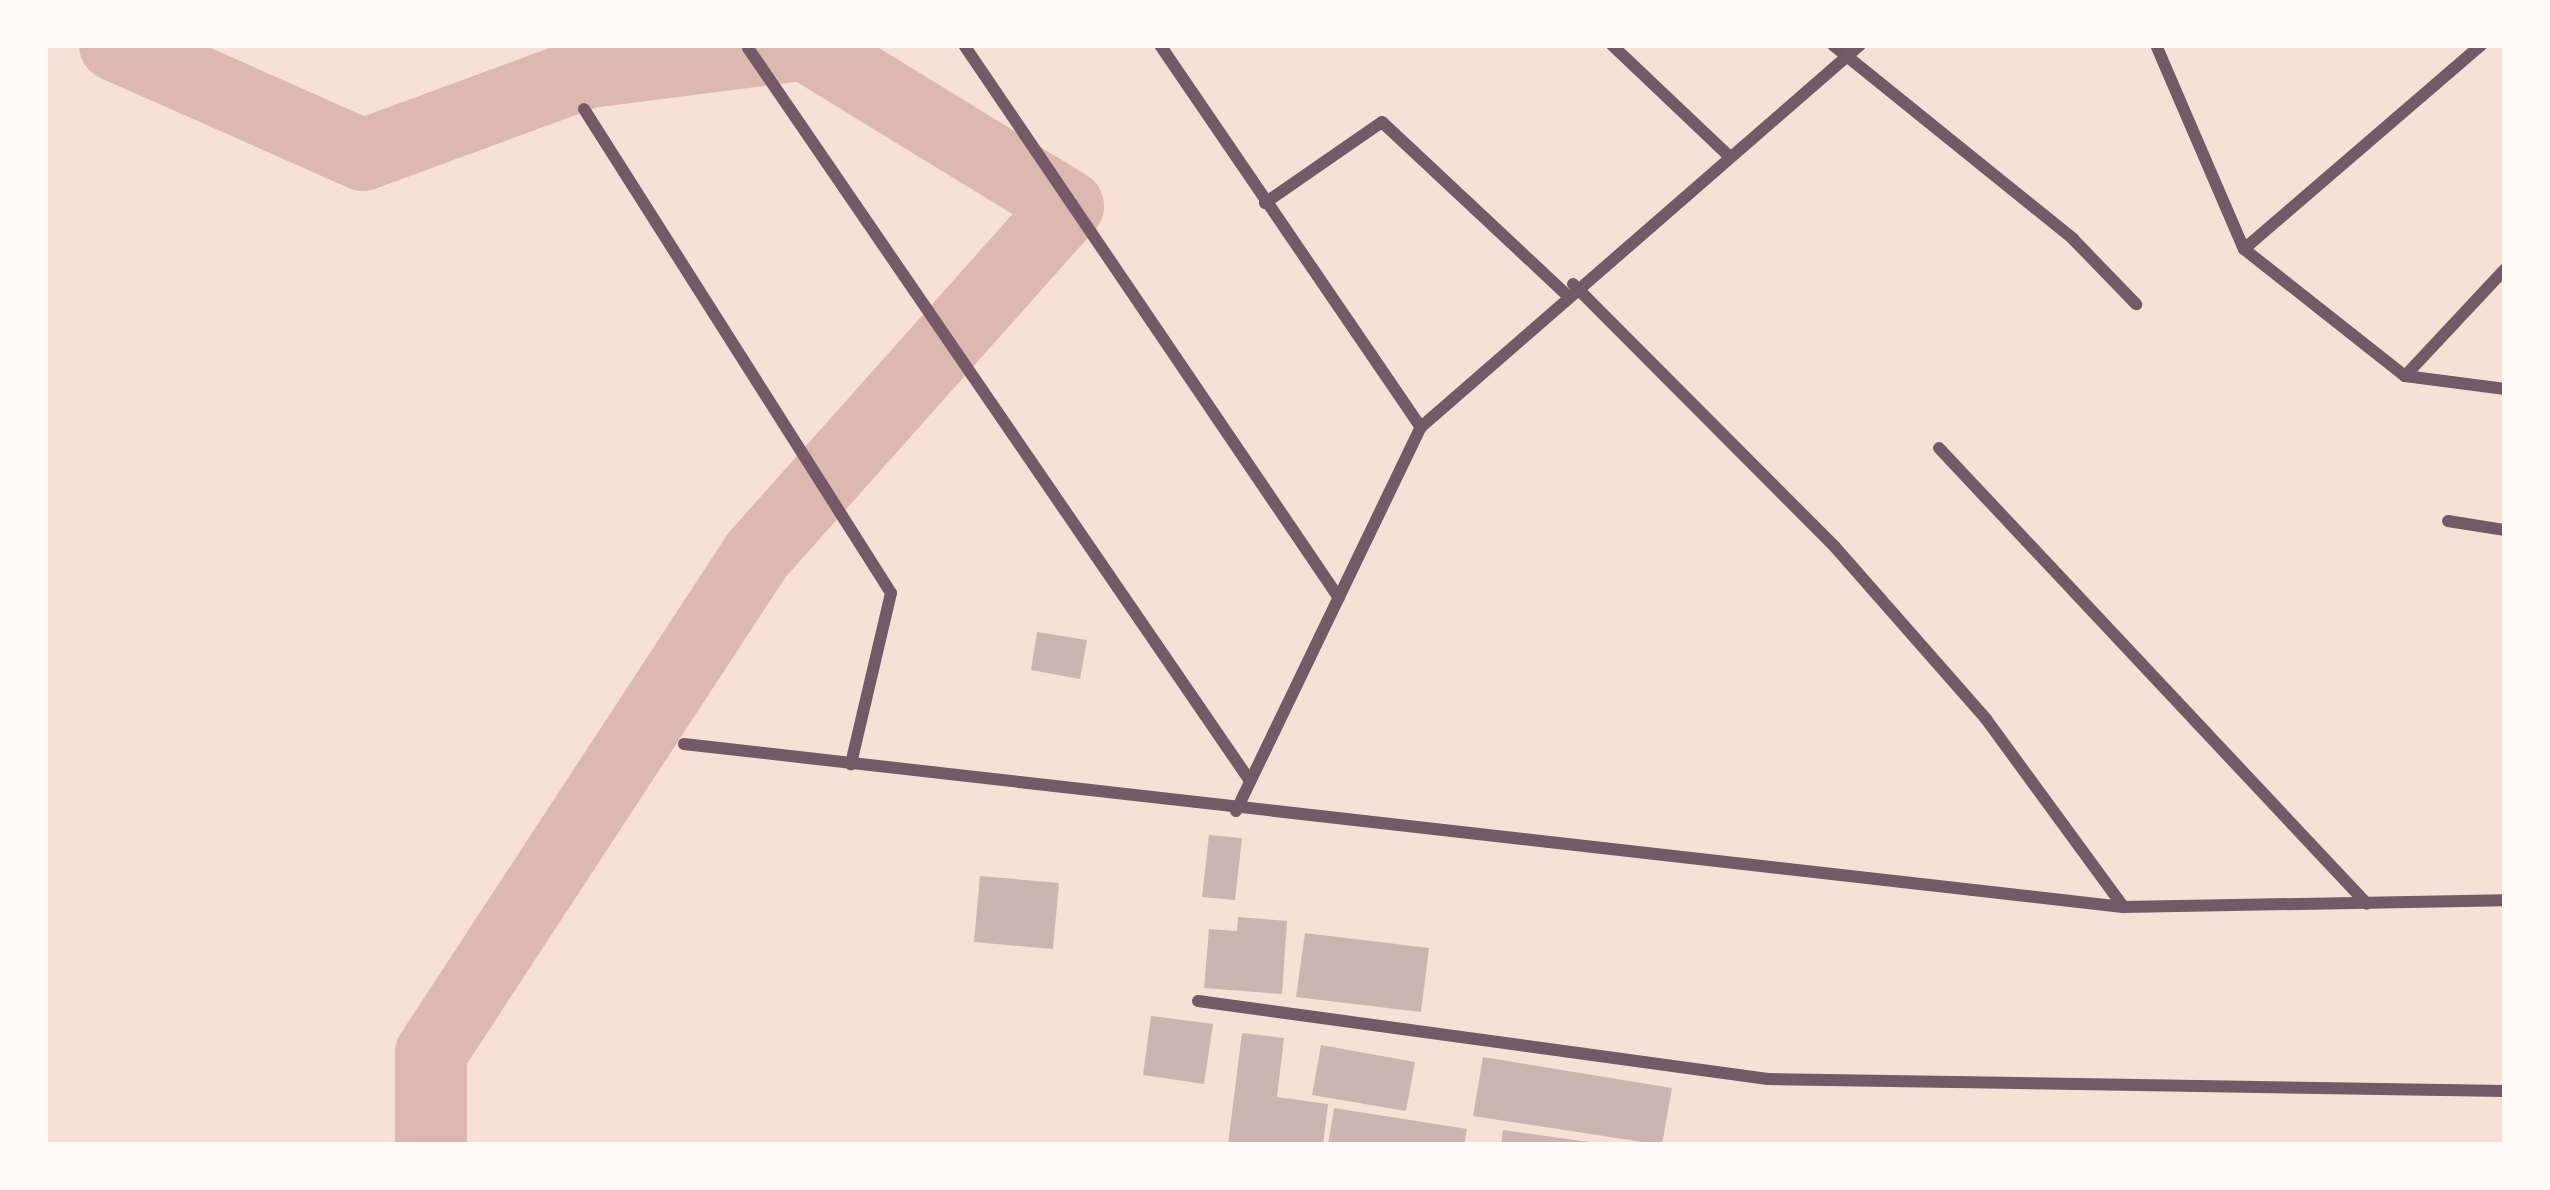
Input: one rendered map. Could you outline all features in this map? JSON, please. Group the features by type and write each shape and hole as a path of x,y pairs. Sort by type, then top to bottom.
{"street":[{"path":"964,45 1339,598"},
{"path":"1160,45 1421,428"},
{"path":"1612,45 1729,156"},
{"path":"1833,45 2073,238 2136,304"},
{"path":"1236,811 1421,428 1569,289 1860,45"},
{"path":"2156,45 2244,250 2404,376 2505,389"},
{"path":"2244,250 2481,45"},
{"path":"748,48 1250,782"},
{"path":"584,109 891,593 851,764"},
{"path":"1264,202 1382,122 1569,289 1835,547 1986,719 2123,907"},
{"path":"2404,376 2505,269"},
{"path":"1940,448 2367,904"},
{"path":"2447,521 2505,530"},
{"path":"683,744 1236,811 2123,907 2505,900"},
{"path":"1198,1001 1768,1079 2505,1091"}],"building":[{"path":"1037,632 1087,640 1080,679 1031,670"},
{"path":"1209,835 1242,838 1235,900 1202,897"},
{"path":"980,876 1059,883 1053,949 974,942"},
{"path":"1238,917 1287,921 1282,994 1204,988 1209,929 1237,931"},
{"path":"1305,933 1429,948 1421,1012 1296,997"},
{"path":"1151,1016 1213,1024 1204,1084 1143,1075"},
{"path":"1242,1033 1284,1038 1277,1097 1328,1104 1323,1145 1228,1145"},
{"path":"1321,1045 1415,1062 1406,1111 1312,1095"},
{"path":"1483,1057 1672,1088 1662,1145 1473,1116"},
{"path":"1334,1108 1467,1129 1464,1145 1328,1145"},
{"path":"1503,1130 1590,1142 1590,1145 1501,1145"}],"waterway":[{"path":"115,45 363,155 589,72 801,45"},
{"path":"431,1145 431,1053 757,555 1068,206 805,45"}]}
